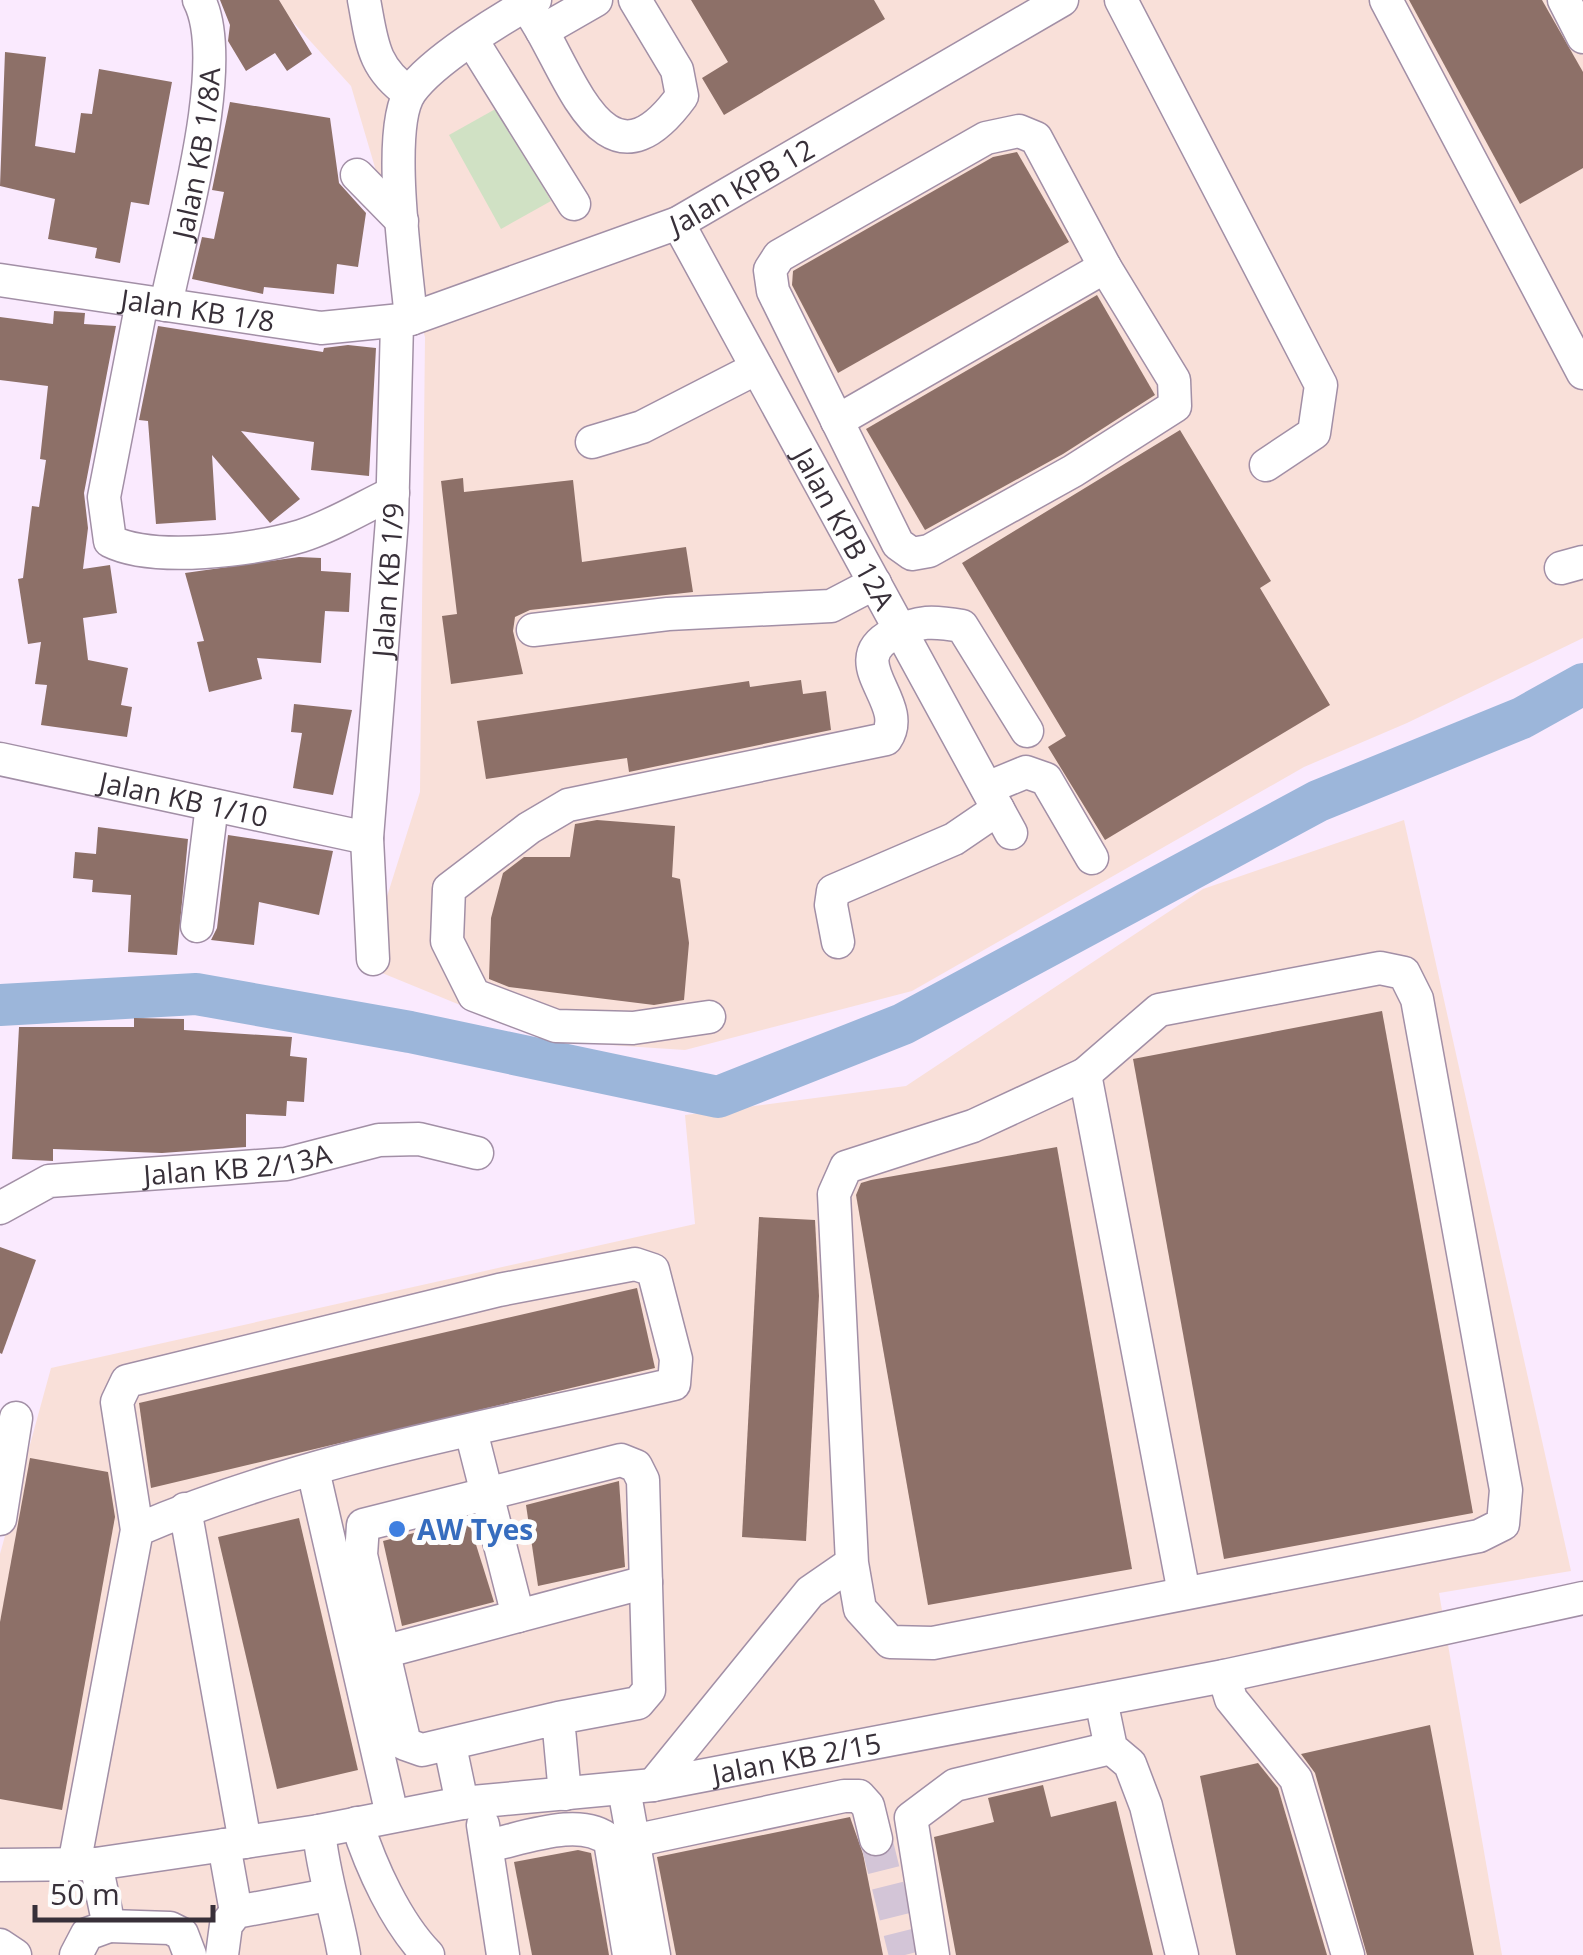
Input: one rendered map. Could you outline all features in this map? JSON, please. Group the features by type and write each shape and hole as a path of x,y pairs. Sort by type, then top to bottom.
{"street":[{"name":"Jalan KB 1/8A","path":"198,0 206,14 211,75 104,497 110,540 125,548 150,550 266,544 305,535 393,493"},
{"path":"364,0 372,46 384,76 408,93 431,69 532,9 596,0"},
{"path":"532,9 596,124 611,136 631,136 667,116 682,96 677,70 635,0"},
{"name":"Jalan KPB 12","path":"404,321 678,223 1062,0"},
{"path":"1120,0 1321,385 1314,433 1266,465"},
{"path":"1386,0 1583,373"},
{"path":"1564,0 1583,37"},
{"path":"473,42 574,204"},
{"name":"Jalan KB 1/9","path":"373,958 367,838 404,321 398,125 408,93"},
{"path":"1019,131 1036,138 1105,267 1174,380 1174,406 1073,471 929,550 912,554 898,544 813,374 773,290 770,270 779,256 986,138 1019,131"},
{"path":"357,175 402,221"},
{"name":"Jalan KPB 12A","path":"678,223 999,810"},
{"path":"838,421 1105,267"},
{"name":"Jalan KB 1/8","path":"0,280 321,328 404,321"},
{"path":"592,442 765,382 813,374"},
{"path":"533,630 668,614 831,606 875,583"},
{"path":"709,1016 633,1028 556,1026 474,995 447,941 449,888 529,828 568,806 886,739 893,728 892,713 872,669 873,654 879,641 926,620 962,626 1026,731"},
{"name":"Jalan KB 1/10","path":"0,759 367,838"},
{"path":"838,942 833,890 954,838 999,810 1026,772 1046,779 1092,858"},
{"path":"197,926 212,805"},
{"path":"1380,968 1404,974 1417,999 1506,1490 1503,1524 1478,1536 933,1643 890,1642 860,1609 852,1563 834,1194 846,1167 972,1126 1085,1074 1159,1010 1380,968"},
{"path":"1085,1074 1184,1593"},
{"name":"Jalan KB 2/13A","path":"0,1208 49,1182 286,1164 378,1140 420,1139 477,1153"},
{"path":"109,1926 85,1864 137,1530 117,1402 127,1381 499,1290 635,1264 652,1270 676,1358 674,1384 313,1470 185,1509 137,1530"},
{"path":"0,1519 16,1418"},
{"path":"471,1431 518,1616"},
{"path":"621,1460 636,1466 643,1480 646,1582 649,1690 638,1703 558,1718 450,1746 422,1750 405,1744 361,1555 364,1525 621,1460"},
{"path":"313,1470 392,1815"},
{"path":"185,1509 235,1844 236,1912 226,1925 222,1955"},
{"path":"654,1955 633,1858 638,1787 810,1592 852,1563"},
{"path":"383,1652 646,1582"},
{"name":"Jalan KB 2/15","path":"0,1866 85,1864 319,1831 471,1802 638,1787 1224,1676 1583,1598"},
{"path":"1224,1676 1232,1699 1296,1780 1348,1955"},
{"path":"1101,1700 1110,1748 1130,1764 1146,1806 1182,1955"},
{"path":"558,1718 566,1794"},
{"path":"450,1746 487,1846 503,1955"},
{"path":"932,1955 910,1818 955,1785 1110,1748"},
{"path":"634,1846 646,1838 844,1796 859,1796 868,1806 876,1839"},
{"path":"357,1823 365,1850 416,1942 428,1955"},
{"path":"487,1846 581,1828 597,1830 610,1841 629,1955"},
{"path":"319,1831 328,1895 338,1914 344,1955"},
{"path":"236,1912 328,1895"},
{"path":"76,1955 88,1934 109,1926 170,1928 182,1934 190,1955"},
{"path":"0,1945 15,1955"}],"shaded area":[{"path":"273,0 1583,0 1583,638 1407,723 1304,767 912,991 685,1050 548,1041 365,966 420,792 425,337 351,86"},
{"path":"1404,820 1571,1571 1439,1593 1502,1955 0,1955 0,1554 51,1368 695,1224 685,1115 906,1086 1203,889"}],"green space":[{"path":"499,107 551,201 501,229 449,135"}],"building":[{"path":"220,0 279,0 312,54 287,71 275,53 246,71 228,41 230,25"},
{"path":"691,0 874,0 885,19 724,115 702,78 728,62"},
{"path":"1409,0 1542,0 1583,72 1583,168 1520,204"},
{"path":"5,52 46,57 35,146 75,153 81,113 92,114 99,69 172,82 149,205 131,202 120,263 95,258 97,248 48,239 55,199 0,186"},
{"path":"230,102 330,118 339,183 366,213 358,267 337,264 334,294 264,287 263,294 192,279 202,237 214,239 224,192 212,190"},
{"path":"1017,152 1069,242 838,373 792,285 793,271 993,157"},
{"path":"1097,295 1155,395 1063,454 925,530 866,429"},
{"path":"54,311 85,313 84,324 116,326 84,493 88,528 83,569 110,565 117,613 83,618 88,660 128,668 121,705 132,707 127,737 41,725 47,685 35,684 41,642 28,644 18,579 23,578 32,506 39,507 46,460 40,459 48,386 0,380 0,317 53,324"},
{"path":"158,326 323,352 324,348 348,345 376,348 369,476 311,470 314,442 241,431 300,499 270,523 212,455 216,520 156,524 148,421 139,420"},
{"path":"1180,430 1271,581 1260,588 1330,705 1105,840 1048,747 1066,736 962,563"},
{"path":"463,478 464,492 573,480 582,562 686,547 693,592 530,610 515,617 513,631 523,674 451,684 442,616 457,614 441,481"},
{"path":"299,557 321,558 321,571 351,573 349,612 325,611 321,663 257,658 262,679 209,692 197,642 204,641 185,573"},
{"path":"801,680 803,694 826,691 831,730 629,772 627,758 486,779 477,721 749,681 750,687"},
{"path":"294,704 352,710 333,795 293,788 302,733 291,732"},
{"path":"597,820 675,826 672,877 680,879 689,943 684,1000 654,1005 509,987 489,979 491,918 503,873 524,857 570,857 575,824"},
{"path":"98,827 188,839 177,955 128,952 131,895 92,892 93,880 73,878 75,852 96,854"},
{"path":"228,835 333,851 319,915 259,902 254,945 211,940 217,928"},
{"path":"1382,1011 1473,1513 1224,1559 1133,1059"},
{"path":"134,1018 184,1019 184,1030 292,1037 290,1056 307,1058 304,1102 287,1101 286,1116 246,1114 246,1147 162,1153 53,1149 53,1161 12,1159 19,1027 134,1027"},
{"path":"1057,1147 1132,1569 928,1605 856,1195 861,1183 871,1180"},
{"path":"759,1217 815,1220 819,1296 806,1541 742,1537"},
{"path":"0,1247 36,1260 2,1354 0,1353"},
{"path":"637,1288 655,1368 151,1488 139,1403"},
{"path":"30,1458 108,1472 115,1517 62,1810 0,1799 0,1622"},
{"path":"619,1481 625,1567 538,1586 526,1505"},
{"path":"299,1518 358,1770 277,1789 218,1537"},
{"path":"468,1519 494,1602 402,1626 383,1541"},
{"path":"1430,1725 1474,1955 1367,1955 1315,1773 1301,1754"},
{"path":"1258,1763 1278,1788 1327,1955 1236,1955 1200,1776"},
{"path":"1043,1785 1051,1817 1116,1801 1153,1955 956,1955 934,1837 994,1822 988,1798"},
{"path":"850,1817 863,1854 883,1955 676,1955 657,1857"},
{"path":"578,1850 591,1853 609,1955 532,1955 514,1862"}],"waterway":[{"path":"0,1005 196,994 410,1032 718,1097 903,1024 1318,801 1522,718 1583,684"}],"tunnel":[{"path":"876,1839 905,1955"}],"place":[{"name":"AW Tyes","path":"397,1529"}]}
